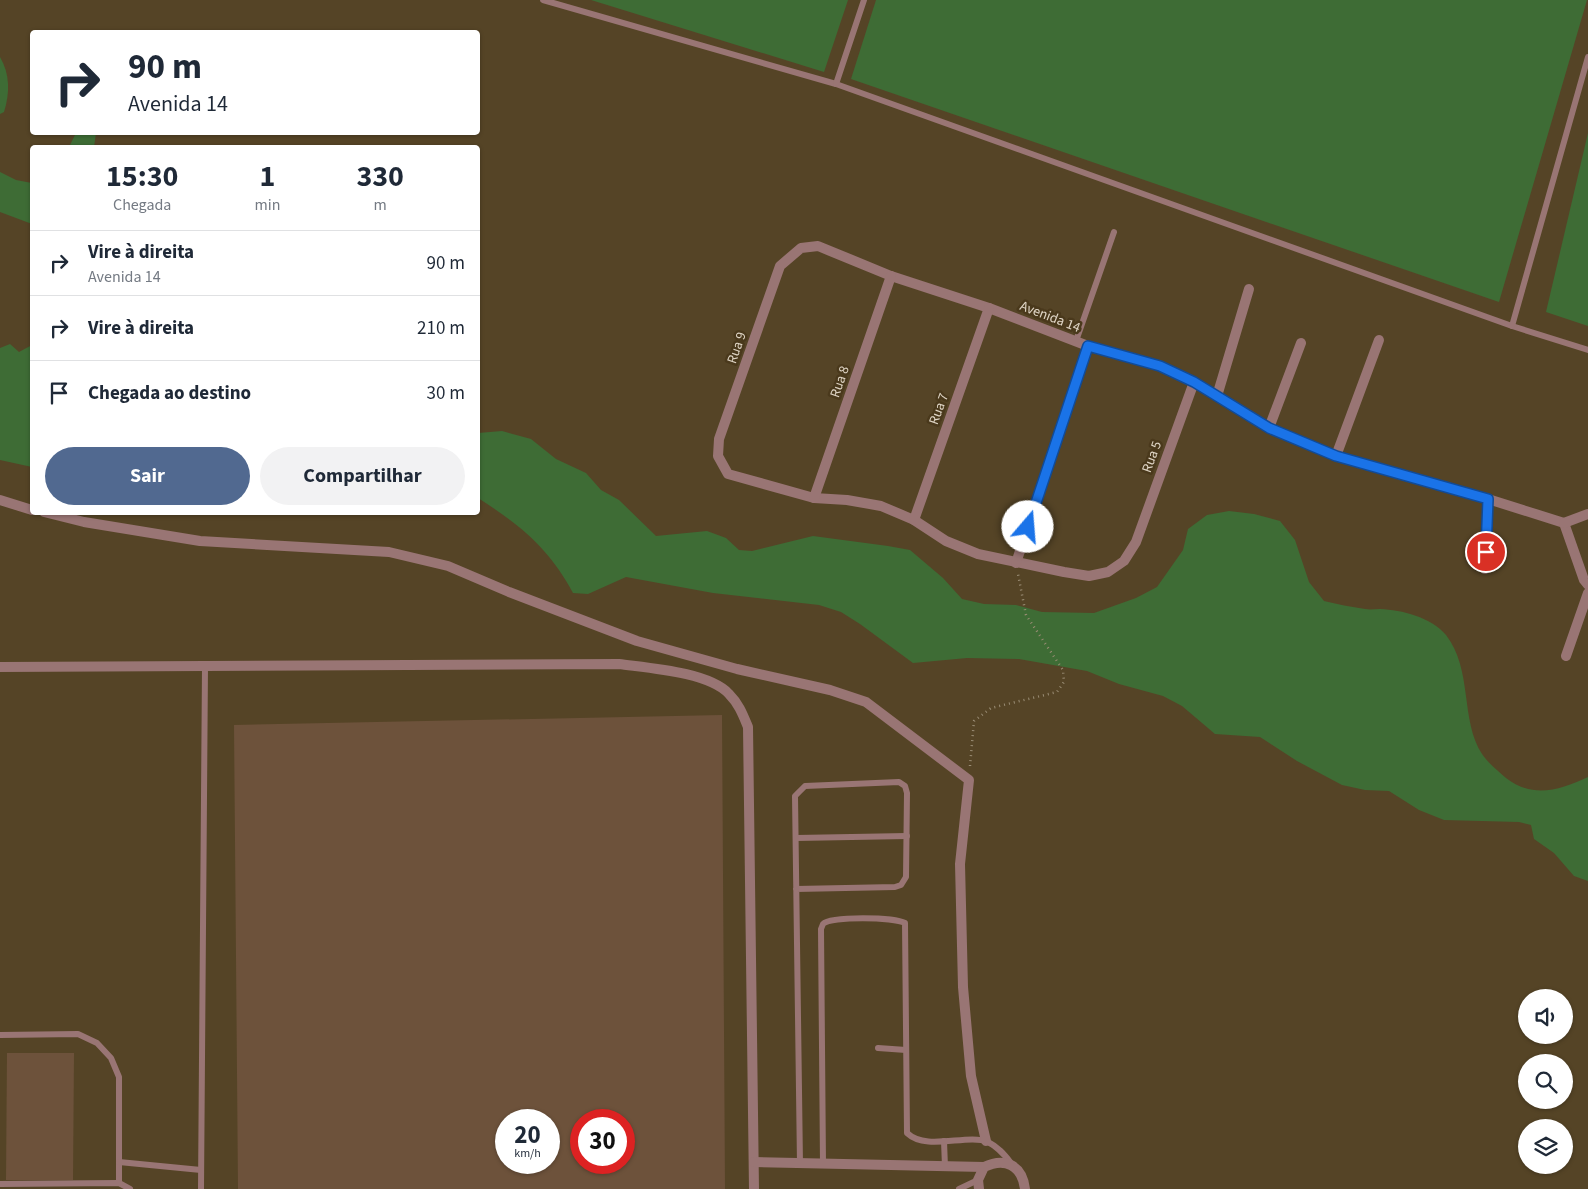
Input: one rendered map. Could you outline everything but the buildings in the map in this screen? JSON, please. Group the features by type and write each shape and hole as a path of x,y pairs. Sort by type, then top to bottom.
{"street":[{"name":"Avenida 14","path":"780,266 801,248 818,246 892,276 989,308 1088,346 1160,366 1194,382 1269,428 1336,456 1488,499 1564,523"},
{"name":"Rua 9","path":"719,439 780,266"},
{"name":"Rua 8","path":"814,498 892,276"},
{"path":"1217,396 1249,289"},
{"name":"Rua 7","path":"914,520 989,308"},
{"path":"1336,456 1379,340"},
{"path":"1269,428 1301,343"},
{"path":"1016,563 1088,346"},
{"name":"Rua 5","path":"719,439 718,456 728,474 814,498 847,500 881,506 914,520 946,541 978,554 1089,576 1108,572 1124,560 1136,542 1194,382"},
{"path":"1485,569 1488,499"},
{"path":"0,500 30,509"},
{"path":"1588,514 1564,523 1584,580 1588,585"},
{"path":"56,515 84,522 200,541 389,552 448,566 509,592 637,641 737,669 830,690 866,702 969,780 960,864 963,987 971,1076 986,1141"},
{"path":"1566,656 1588,593"},
{"path":"0,667 619,664 674,671 704,680 728,692 741,708 748,727 754,1189"},
{"path":"754,1162 945,1167 984,1167 1002,1162 1011,1163 1020,1172 1025,1189"},
{"path":"978,1184 984,1167"}],"lane":[{"path":"543,0 836,84 1512,326 1588,350"},
{"path":"836,84 864,0"},
{"path":"1512,326 1588,57"},
{"path":"1076,341 1114,232"},
{"path":"201,1189 205,666"},
{"path":"796,889 895,887 901,885 906,877 907,793 905,786 899,782 805,786 795,796 796,838 796,889 800,1164"},
{"path":"796,838 907,836"},
{"path":"823,1164 821,929 826,921 877,919 905,923 907,1133 919,1141 986,1141 1000,1149 1011,1163"},
{"path":"0,1035 78,1034 97,1043 111,1058 119,1077 119,1183"},
{"path":"878,1048 906,1050"},
{"path":"944,1141 945,1167"},
{"path":"119,1162 201,1170"},
{"path":"0,1184 119,1183 130,1189"},
{"path":"959,1189 978,1184"}],"path":[{"path":"969,780 974,721 991,708 1057,692 1064,682 1063,670 1026,615 1021,598 1016,563"}],"green space":[{"path":"591,0 848,0 824,72"},
{"path":"876,0 1587,0 1499,302 851,79"},
{"path":"0,57 6,70 8,91 4,112 0,114"},
{"path":"1588,133 1588,326 1546,312"},
{"path":"75,135 96,135 94,145 70,145"},
{"path":"0,172 16,180 30,183 30,223 0,212"},
{"path":"10,344 19,352 30,346 30,467 0,460 0,348"},
{"path":"502,431 531,439 556,459 586,473 601,490 619,500 656,536 707,531 726,538 739,550 752,551 813,536 910,550 943,578 962,599 984,604 1016,605 1042,612 1094,613 1136,598 1157,587 1183,550 1188,529 1207,515 1229,511 1254,514 1280,521 1295,540 1309,582 1324,601 1367,609 1407,613 1432,623 1446,635 1460,664 1475,741 1484,757 1506,778 1526,789 1547,790 1567,786 1588,777 1588,881 1574,876 1554,853 1534,839 1531,825 1519,822 1444,820 1419,810 1389,791 1365,790 1342,785 1297,761 1260,737 1215,734 1182,706 1163,696 1119,684 1087,671 1019,659 967,658 913,663 841,612 819,605 713,593 626,577 588,594 573,593 564,577 543,550 520,528 480,499 480,433"}],"route":[{"path":"1028,527 1088,346 1160,366 1194,382 1269,428 1336,456 1488,499 1486,552"}]}
